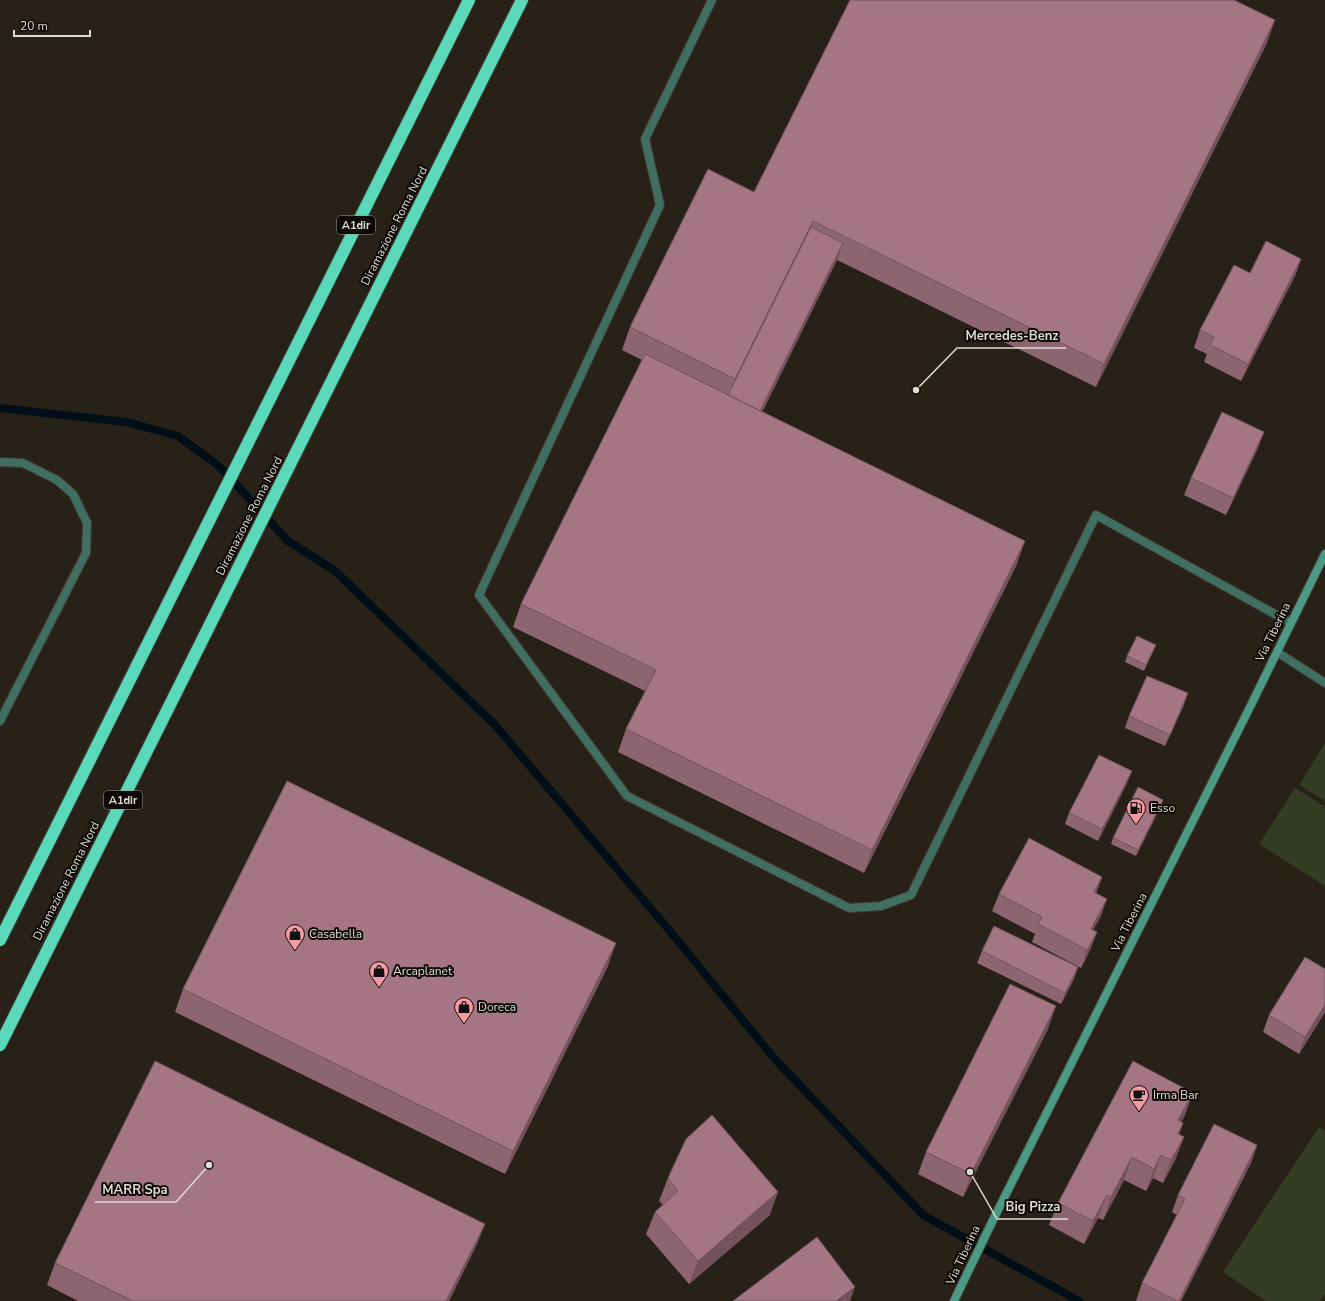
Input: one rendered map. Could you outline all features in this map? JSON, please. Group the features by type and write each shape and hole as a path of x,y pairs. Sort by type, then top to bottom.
{"highway":[{"name":"A1dir","path":"0,940 469,0"},
{"name":"Diramazione Roma Nord","path":"0,1045 522,0"}],"main road":[{"name":"Via Tiberina","path":"955,1299 1325,554"}],"street":[{"path":"712,0 645,139 660,205 479,595 627,796 849,908 882,906 911,895 1096,515 1291,623"},
{"path":"0,462 23,463 57,480 73,494 87,523 86,553 0,721"},
{"path":"1277,652 1325,683"}],"green space":[{"path":"1325,743 1325,801 1299,785"},
{"path":"1295,788 1325,807 1325,886 1259,844"},
{"path":"1319,1127 1325,1131 1325,1294 1320,1301 1266,1301 1223,1272"}],"building":[{"path":"850,0 1234,0 1275,20 1104,364 813,221 735,379 630,327 708,169 754,192"},
{"path":"811,227 843,243 760,411 728,395"},
{"path":"1266,241 1301,259 1248,364 1210,345 1214,337 1200,330 1234,265 1250,273"},
{"path":"645,354 1025,541 872,850 626,729 656,670 521,604"},
{"path":"1222,412 1264,432 1233,498 1191,478"},
{"path":"1137,636 1156,645 1146,665 1127,656"},
{"path":"1147,676 1188,693 1170,735 1129,716"},
{"path":"1099,755 1132,771 1102,829 1069,813"},
{"path":"287,781 616,943 513,1151 183,989"},
{"name":"Esso","path":"1138,787 1163,800 1138,850 1113,838"},
{"path":"1029,838 1102,877 1094,892 1107,899 1091,929 1097,932 1087,950 1038,924 1042,917 999,894"},
{"path":"994,926 1078,967 1065,993 982,951"},
{"path":"1305,957 1325,969 1325,1005 1305,1037 1269,1015"},
{"path":"1010,984 1056,1006 971,1174 926,1152"},
{"path":"155,1061 485,1224 446,1301 133,1301 55,1263"},
{"path":"1133,1061 1193,1093 1178,1120 1183,1123 1178,1134 1184,1137 1171,1160 1161,1155 1154,1169 1132,1157 1111,1197 1107,1195 1093,1221 1058,1203"},
{"path":"712,1115 778,1192 698,1261 655,1212 678,1191 668,1178 686,1139"},
{"path":"1214,1124 1257,1145 1179,1301 1177,1301 1142,1283 1185,1199 1178,1195"},
{"path":"817,1237 855,1287 836,1301 733,1301"}],"waterway":[{"path":"0,408 126,422 178,436 220,467 288,541 334,570 495,725 669,930 773,1057 923,1215 1079,1301"}],"place":[{"name":"Mercedes-Benz","path":"916,390"},
{"name":"Esso","path":"1136,825"},
{"name":"Casabella","path":"295,951"},
{"name":"Arcaplanet","path":"379,988"},
{"name":"Doreca","path":"464,1024"},
{"name":"Irma Bar","path":"1139,1112"},
{"name":"MARR Spa","path":"209,1165"},
{"name":"Big Pizza","path":"970,1172"}]}
